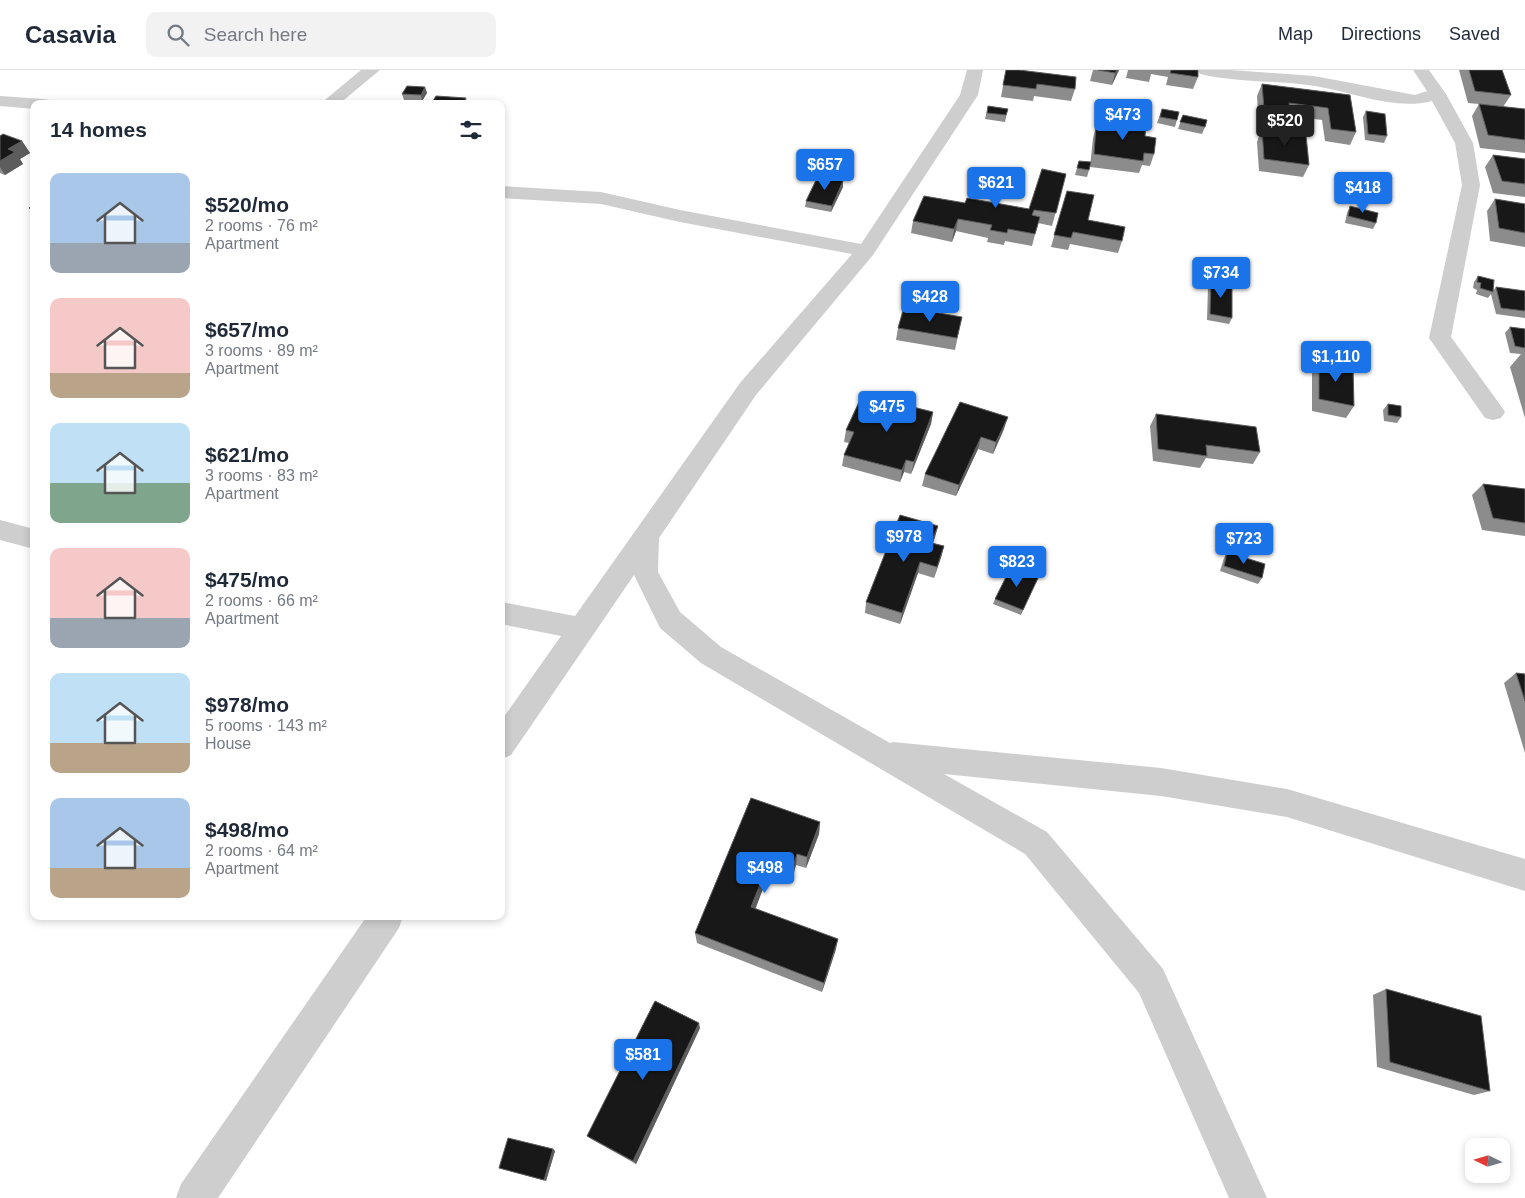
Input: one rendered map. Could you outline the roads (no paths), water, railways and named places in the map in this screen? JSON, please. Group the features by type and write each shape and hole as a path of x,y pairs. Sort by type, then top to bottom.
{"street":[{"path":"333,100 372,70"},
{"path":"505,740 748,389 866,251 969,95 975,70"},
{"path":"1206,70 1314,81 1415,100 1437,94"},
{"path":"1421,70 1437,94 1464,143 1471,185 1440,338 1493,412"},
{"path":"0,100 30,103"},
{"path":"505,192 601,198 680,216 866,251"},
{"path":"0,530 30,538"},
{"path":"646,536 645,572 670,620 711,655 1036,843 1151,981 1248,1198"},
{"path":"505,614 582,629"},
{"path":"883,754 1161,782 1287,803 1525,875"},
{"path":"195,1198 384,920"}]}
